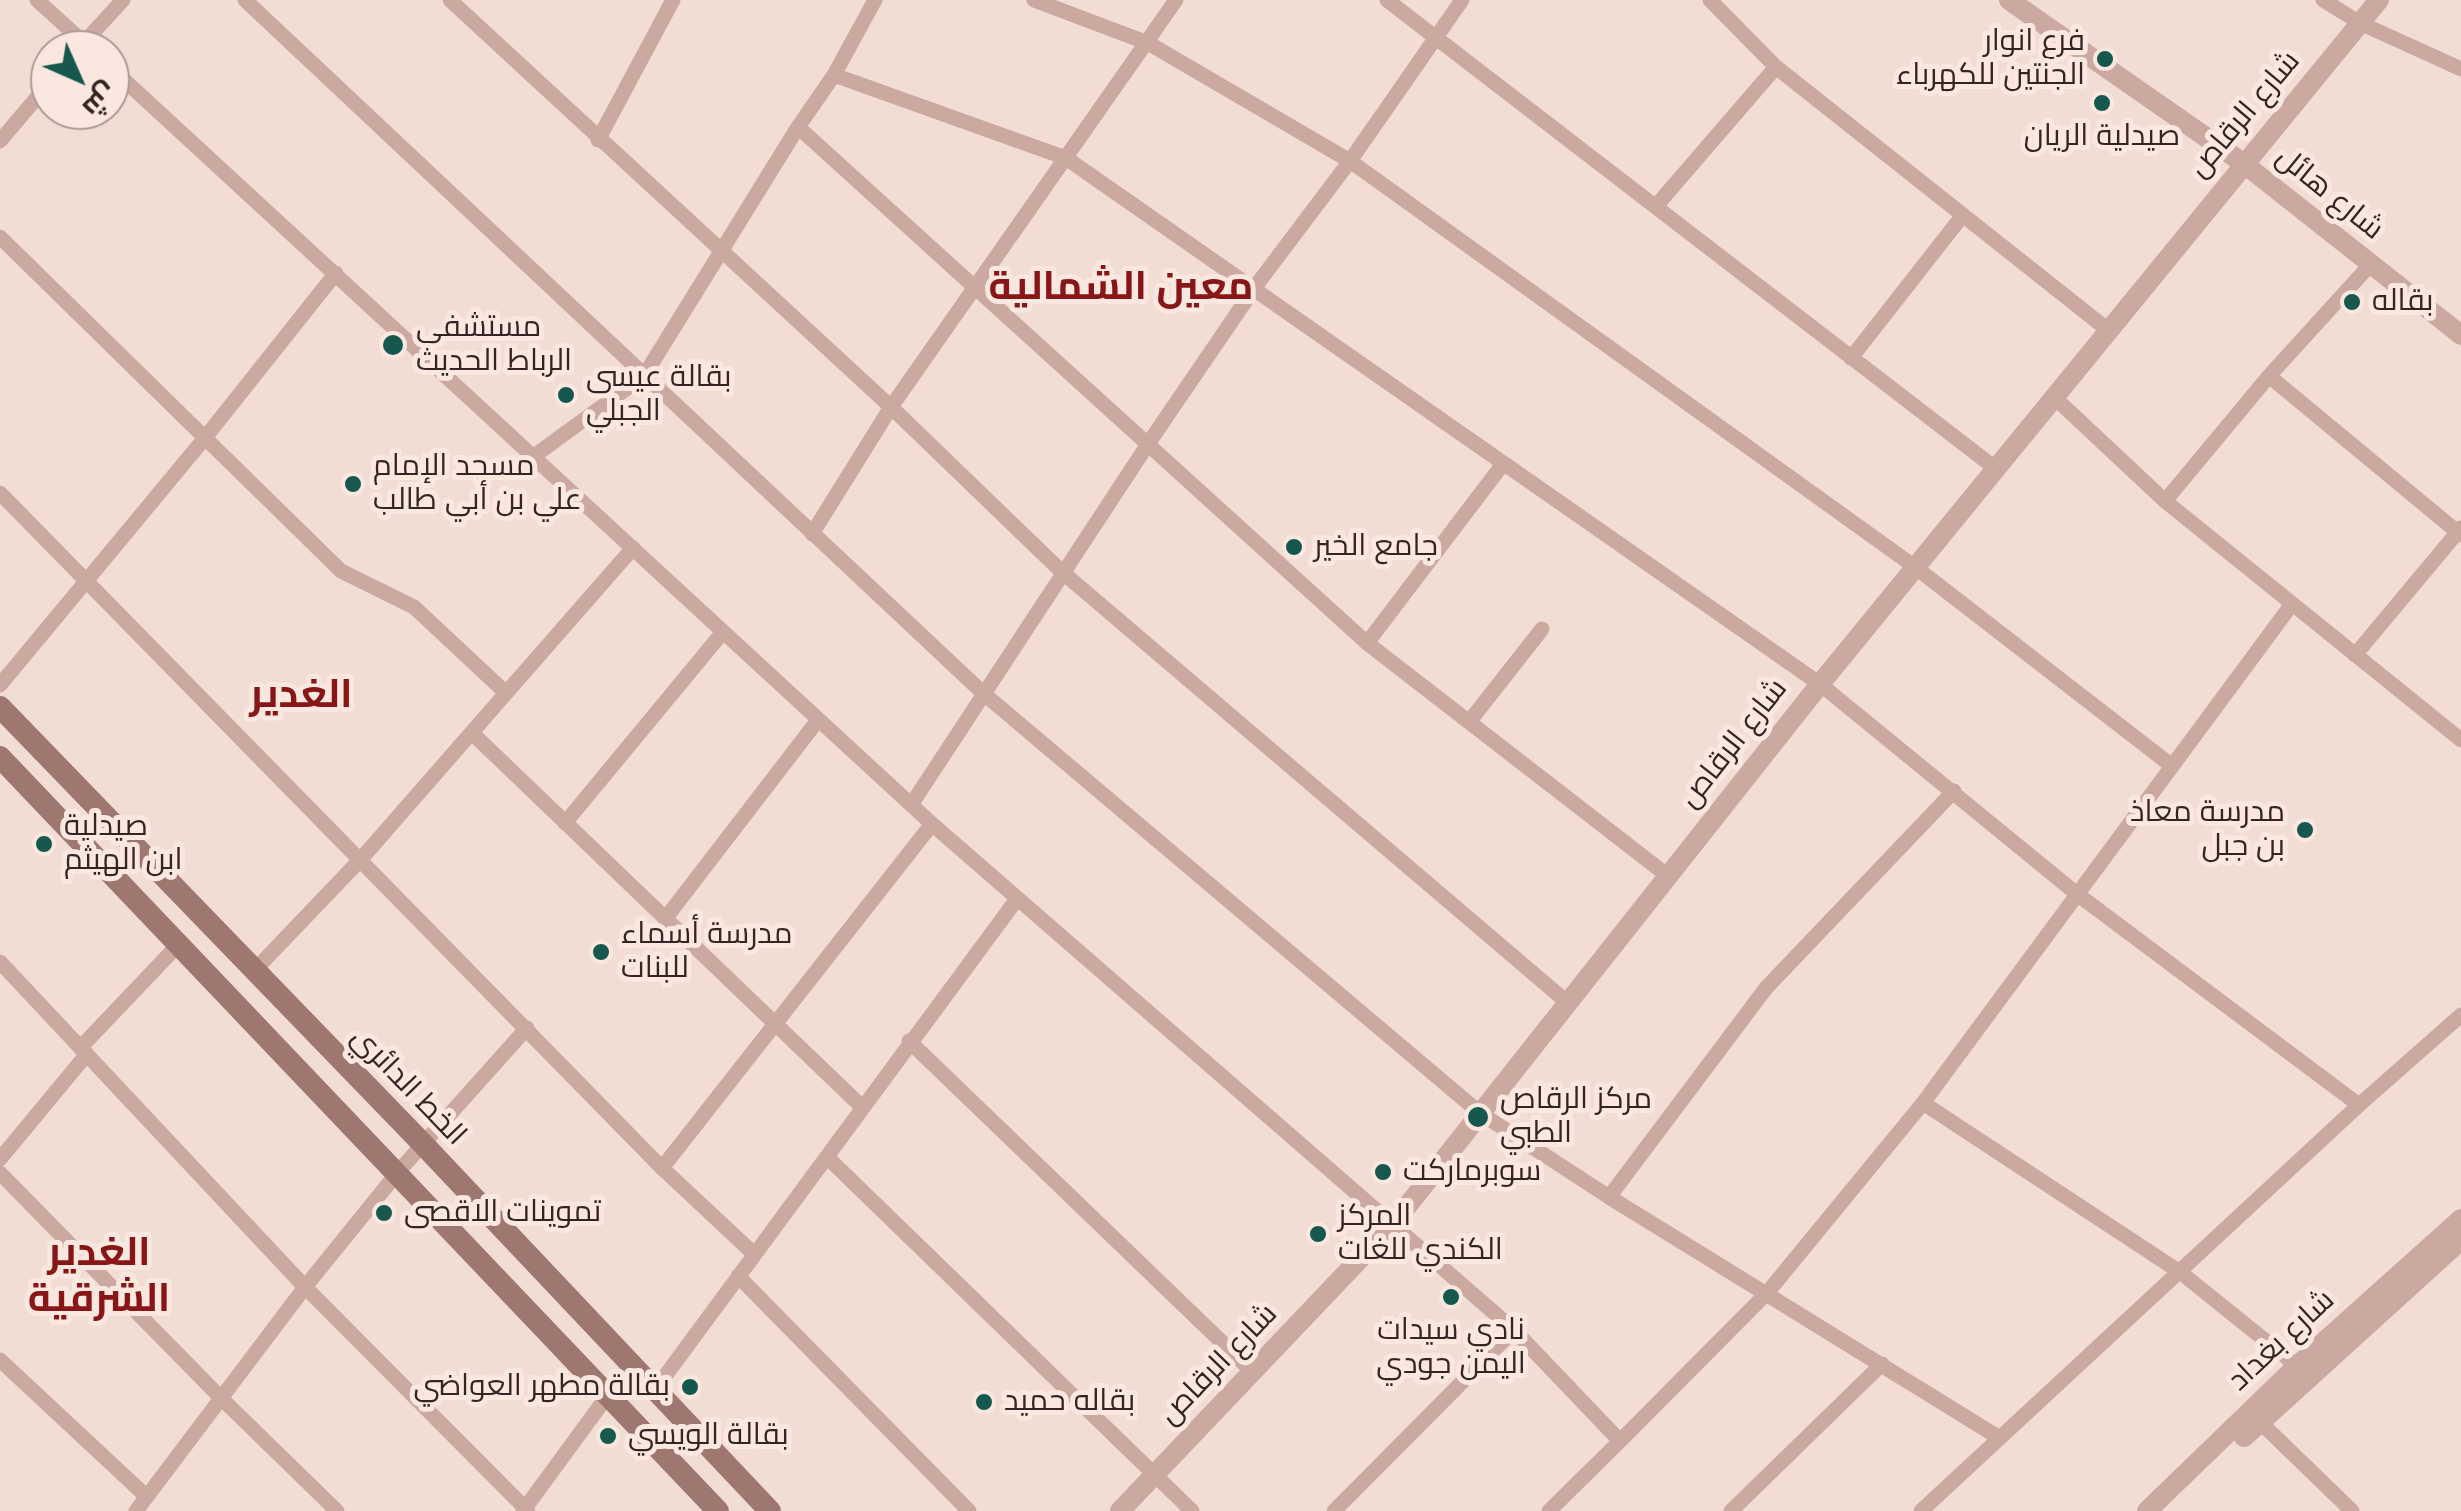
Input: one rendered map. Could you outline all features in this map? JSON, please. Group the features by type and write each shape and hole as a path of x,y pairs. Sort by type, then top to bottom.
{"main road":[{"name":"الخط الدائري","path":"0,707 422,1142 770,1511"},
{"path":"0,758 718,1511"}],"street":[{"path":"36,0 66,30"},
{"path":"99,30 123,0"},
{"path":"245,0 983,693 1480,1113 1608,1197 1998,1436"},
{"path":"450,0 892,407 1062,571 1568,1003"},
{"path":"598,140 673,0"},
{"path":"534,456 644,376 834,74 876,0"},
{"path":"1034,0 1148,43 1350,160 1914,567 2172,766"},
{"path":"812,534 892,407 1176,0"},
{"path":"1387,0 1995,468"},
{"path":"911,805 1062,571 1255,287 1462,0"},
{"path":"1710,0 1776,67 2108,330"},
{"name":"شارع هائل","path":"2009,0 2243,163 2461,335"},
{"path":"2323,0 2360,24 2461,70"},
{"name":"شارع الرقاص","path":"1120,1511 1393,1224 1914,567 2379,0"},
{"path":"1656,206 1776,67"},
{"path":"834,74 1066,158 1820,684 2077,894 2359,1105"},
{"path":"130,85 932,824 1514,1330 1620,1441"},
{"path":"0,141 30,106"},
{"path":"798,127 1368,642 1668,876"},
{"path":"1850,358 1964,215"},
{"path":"0,237 342,571 414,607 506,693"},
{"path":"2164,501 2269,376 2370,265"},
{"path":"0,685 336,273"},
{"path":"2269,376 2460,532 2356,655"},
{"path":"2054,398 2164,501 2461,740"},
{"path":"1368,642 1503,464"},
{"path":"0,493 662,1168 752,1253"},
{"path":"253,972 361,858 633,548"},
{"path":"1549,1511 1767,1292 1923,1103 2292,604"},
{"path":"1469,722 1542,630"},
{"path":"565,823 723,632"},
{"path":"665,919 818,720"},
{"path":"472,733 861,1106"},
{"path":"1608,1197 1766,988 1954,791"},
{"path":"662,1168 932,824"},
{"path":"654,1391 1016,899"},
{"path":"0,1159 84,1050 179,944"},
{"path":"0,962 305,1287 525,1510 608,1395"},
{"path":"1921,1511 1998,1436 2461,1015"},
{"path":"136,1511 305,1287 422,1142 527,1028"},
{"path":"909,1041 1254,1373"},
{"path":"1923,1103 2180,1272 2304,1371"},
{"path":"828,1157 1192,1511"},
{"path":"0,1173 332,1509"},
{"name":"شارع بغداد","path":"2147,1511 2304,1371 2461,1218"},
{"path":"2167,1511 2260,1422 2304,1371 2461,1240"},
{"path":"738,1276 969,1511"},
{"path":"1334,1511 1514,1330"},
{"path":"0,1360 146,1496"},
{"path":"1731,1511 1882,1364"},
{"path":"2260,1422 2352,1511"}],"place":[{"name":"فرع انوار الجنتين للكهرباء","path":"2105,59"},
{"name":"صيدلية الريان","path":"2102,103"},
{"name":"بقاله","path":"2352,302"},
{"name":"مستشفى الرباط الحديث","path":"393,345"},
{"name":"بقالة عيسى الجبلي","path":"566,395"},
{"name":"مسجد الإمام علي بن أبي طالب","path":"353,484"},
{"name":"جامع الخير","path":"1294,547"},
{"name":"مدرسة معاذ بن جبل","path":"2305,830"},
{"name":"صيدلية ابن الهيثم","path":"44,844"},
{"name":"مدرسة أسماء للبنات","path":"601,952"},
{"name":"مركز الرقاص الطبي","path":"1478,1117"},
{"name":"سوبرماركت","path":"1383,1172"},
{"name":"تموينات الاقصى","path":"384,1213"},
{"name":"المركز الكندي للغات","path":"1318,1234"},
{"name":"نادي سيدات اليمن جودي","path":"1451,1297"},
{"name":"بقالة مطهر العواضي","path":"690,1387"},
{"name":"بقاله حميد","path":"984,1402"},
{"name":"بقالة الويسي","path":"608,1436"}],"district":[{"name":"معين الشمالية","path":"1121,289"},
{"name":"الغدير","path":"301,697"},
{"name":"الغدير الشرقية","path":"99,1278"}]}
